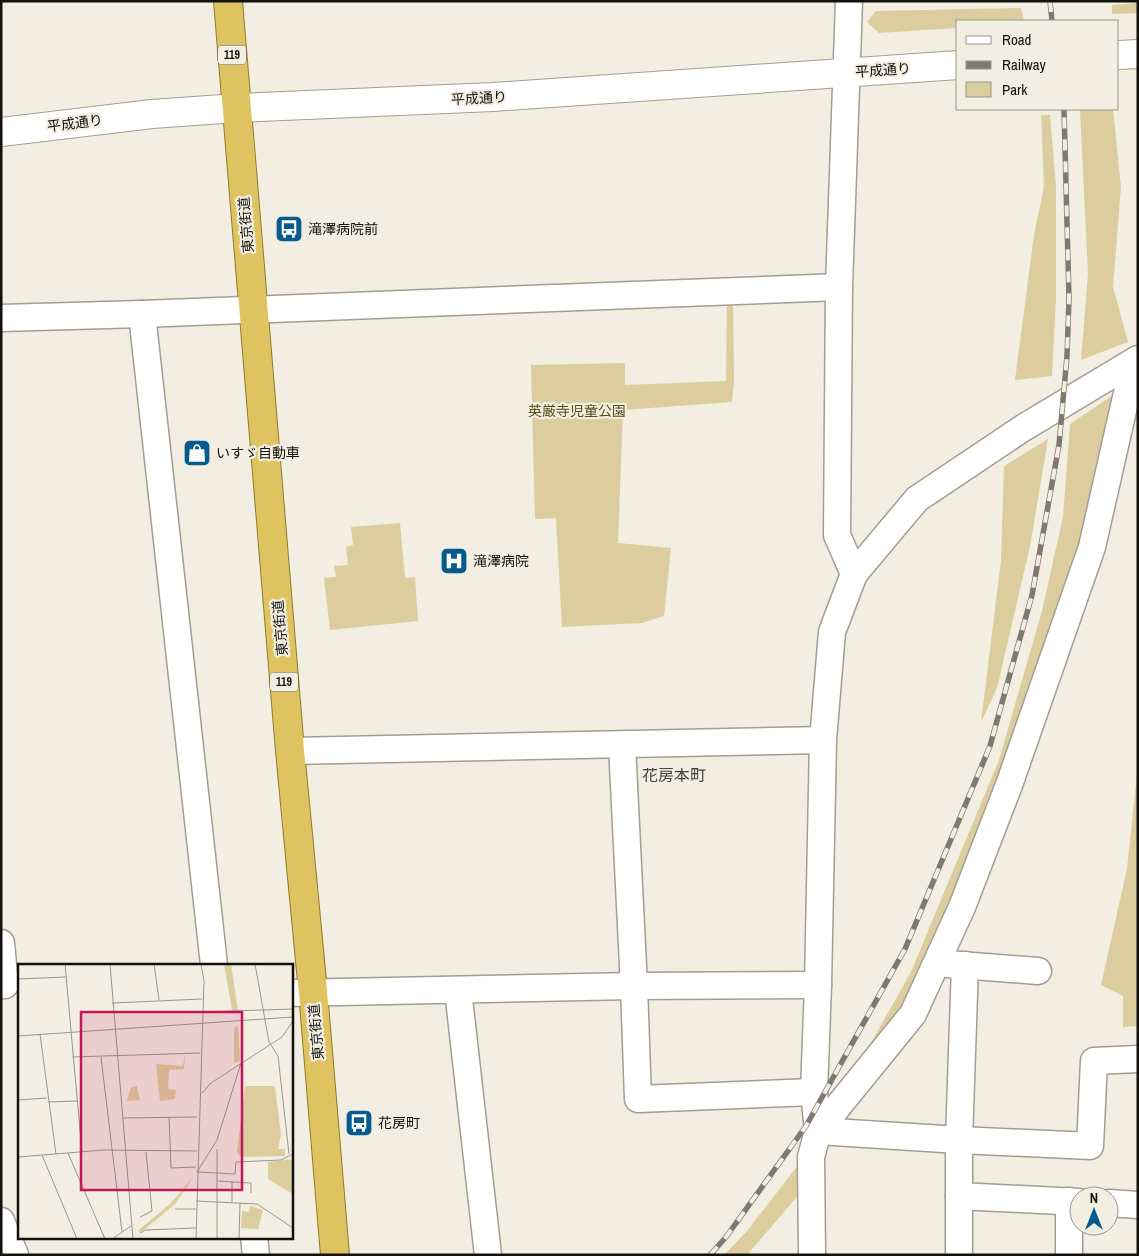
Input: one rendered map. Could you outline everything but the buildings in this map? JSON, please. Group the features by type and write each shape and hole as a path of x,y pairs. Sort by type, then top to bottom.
{"highway":[{"name":"東京街道","path":"228,1 290,751 302,993 334,1255"}],"street":[{"path":"854,574 837,534 839,286 849,2 872,1"},
{"path":"1119,55 1138,54"},
{"name":"平成通り","path":"1,132 152,114 237,108 494,97 956,66"},
{"path":"1,318 253,310 839,286"},
{"path":"142,314 214,964"},
{"path":"812,1255 811,1157 818,1131 814,1092 823,740 832,632 854,574 916,499 1023,428 1136,360"},
{"path":"818,1131 913,1014 962,907 1009,785 1092,548 1136,360"},
{"path":"290,751 823,740"},
{"path":"622,744 638,1099 814,1092"},
{"path":"1,943 8,985"},
{"path":"936,963 1038,971"},
{"path":"959,1255 959,1140 965,965"},
{"path":"302,993 634,986 818,985"},
{"path":"458,990 488,1255"},
{"path":"818,1131 1090,1146 1094,1061 1138,1058"},
{"path":"959,1196 1069,1202"},
{"path":"1119,1204 1138,1205"},
{"path":"1,1221 15,1255"},
{"path":"1068,1255 1070,1236"},
{"path":"254,1238 256,1255"}],"green space":[{"path":"1138,3 1138,13 1112,14 1112,5"},
{"path":"1021,8 1024,20 956,20 956,28 879,33 867,22 876,11"},
{"path":"1080,110 1113,110 1121,187 1113,287 1128,342 1081,360 1088,274"},
{"path":"1041,115 1050,115 1056,185 1056,299 1052,376 1015,380 1034,235 1044,187"},
{"name":"英厳寺児童公園","path":"727,299 733,299 734,381 732,402 623,410 618,543 671,548 664,616 642,623 562,627 556,518 535,519 531,365 625,363 625,385 726,381"},
{"path":"1122,389 1085,545 1000,790 902,1012 851,1078 911,972 999,760 1042,611 1063,517 1070,424"},
{"path":"1048,439 1030,546 997,688 981,722 1001,561 1004,466"},
{"path":"400,523 405,578 415,577 418,621 330,630 324,578 336,577 334,566 348,565 346,547 353,545 351,527"},
{"path":"1138,765 1138,1026 1123,1027 1123,996 1101,985 1127,869"},
{"path":"802,1160 802,1191 747,1255 724,1255 747,1231"}],"railway":[{"path":"1050,1 1052,20"},
{"path":"710,1255 726,1237 806,1126 905,949 990,746 1032,595 1059,445 1067,356 1069,298 1064,110"}],"place":[{"name":"滝澤病院前","path":"289,229"},
{"name":"いすゞ自動車","path":"197,453"},
{"name":"滝澤病院","path":"454,561"},
{"name":"花房町","path":"359,1123"}],"district":[{"name":"花房本町","path":"674,775"}]}
